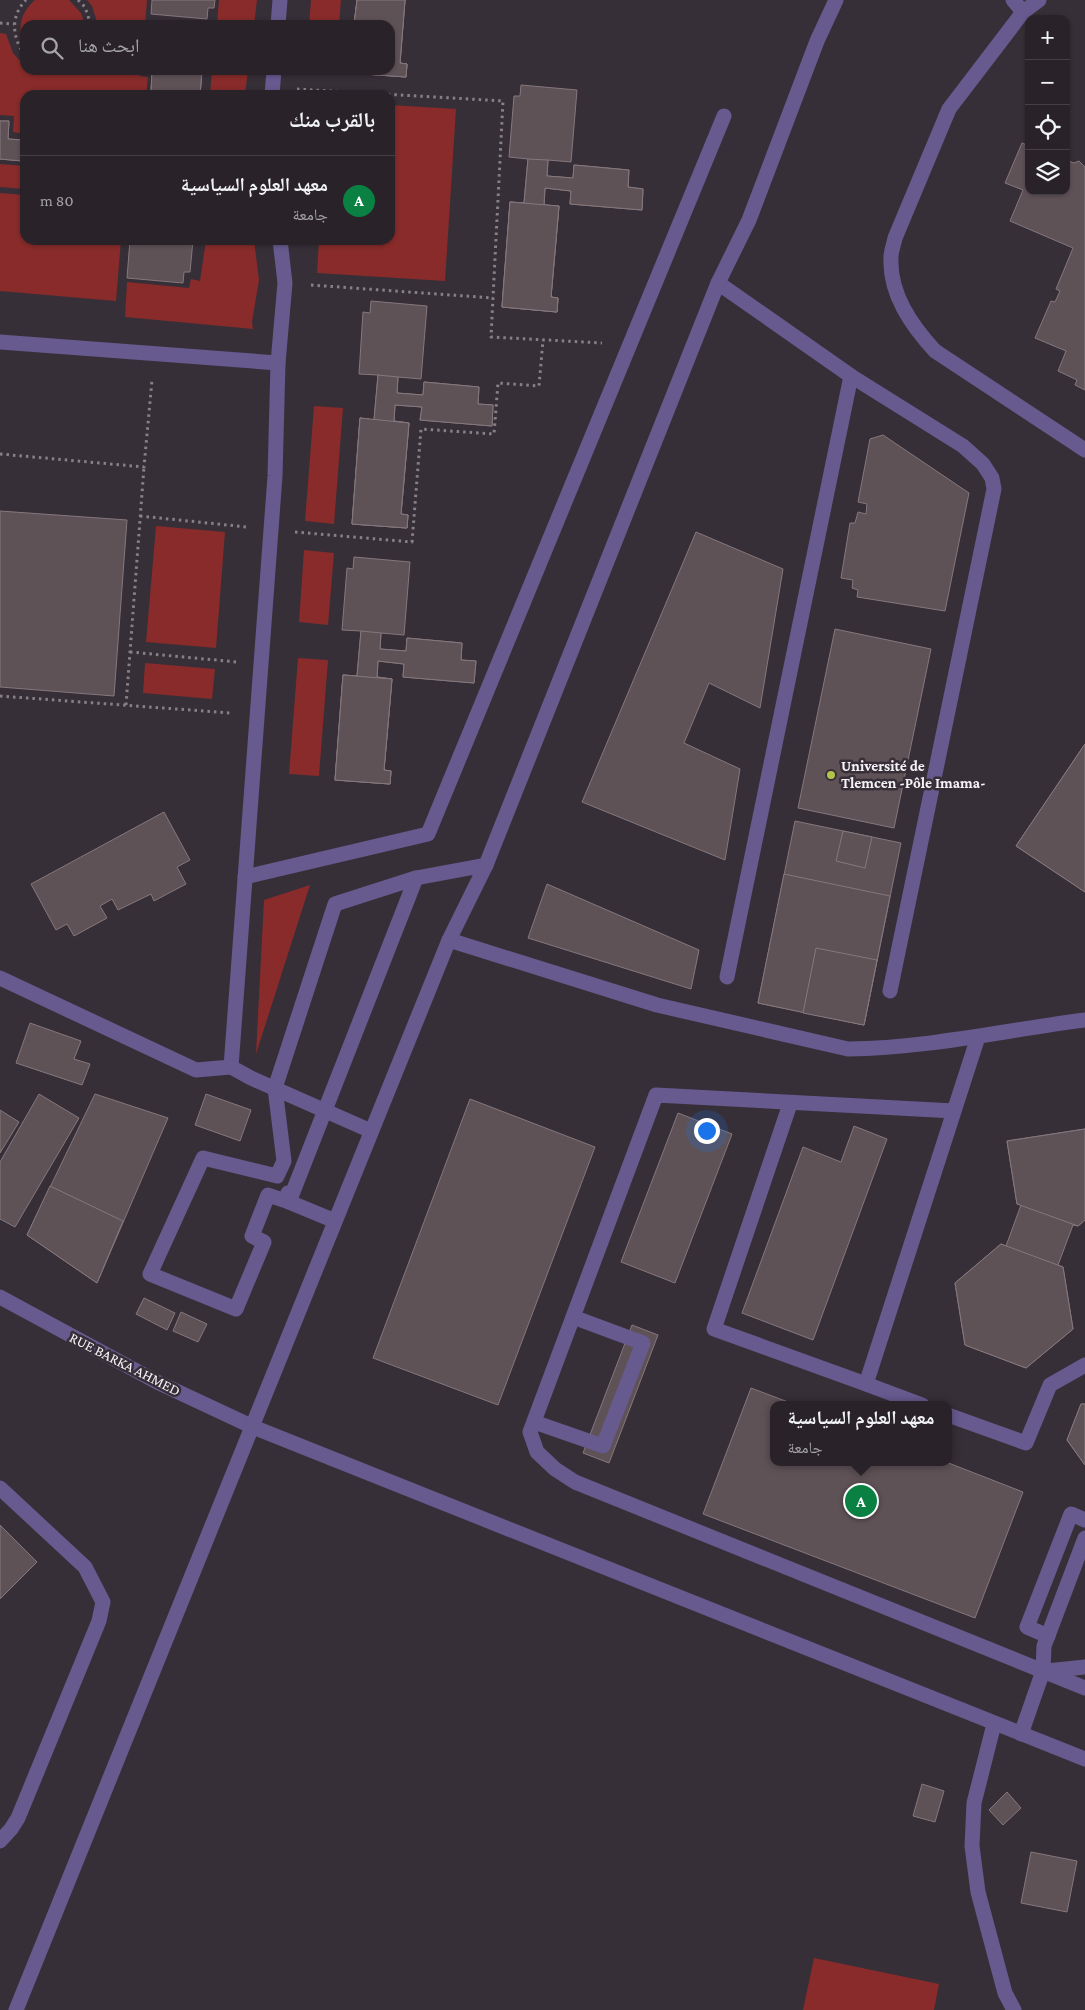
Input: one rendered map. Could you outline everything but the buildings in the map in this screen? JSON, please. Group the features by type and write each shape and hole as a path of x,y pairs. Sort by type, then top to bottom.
{"street":[{"path":"278,20 280,0"},
{"path":"16,2010 371,1131 449,940 486,866 718,283 749,220 817,41 836,0"},
{"path":"1013,0 1023,12"},
{"path":"1039,0 1023,12 949,109 895,238 891,257 892,277 906,313 919,333 936,351 1085,450"},
{"path":"273,90 274,75"},
{"path":"245,877 428,834 724,116"},
{"path":"231,1066 275,476 278,363 285,283 281,245"},
{"path":"718,283 851,376 963,446 983,464 992,478 994,489 890,992"},
{"path":"0,342 278,363"},
{"path":"727,977 851,376"},
{"path":"289,1202 275,1088 335,904 416,878 486,866"},
{"path":"289,1202 416,878"},
{"path":"449,940 657,1005 848,1049 878,1048 978,1037 1084,1020"},
{"path":"0,978 196,1070 231,1066 251,1078 371,1131"},
{"path":"866,1384 978,1037"},
{"path":"954,1111 656,1096 530,1432 537,1452 574,1482 1085,1688"},
{"path":"790,1104 714,1329 911,1401"},
{"path":"284,1162 277,1176 203,1158 150,1274 236,1309 264,1242 252,1236 268,1196 289,1202 335,1221"},
{"name":"RUE BARKA AHMED","path":"0,1297 157,1382 253,1427 1085,1760"},
{"path":"534,1422 603,1446 643,1343 573,1317"},
{"path":"952,1415 1026,1443 1050,1385 1085,1365"},
{"path":"0,1488 85,1567 103,1602 99,1621 18,1818 0,1841"},
{"path":"1048,1636 1027,1627 1071,1514 1085,1520"},
{"path":"1021,1734 1043,1671 1044,1646 1085,1538"},
{"path":"1043,1671 1085,1667"},
{"path":"994,1724 974,1803 972,1846 978,1892 1005,1993 1014,2010"}],"path":[{"path":"20,47 16,41 14,24 18,10 26,0"},
{"path":"78,0 85,7 89,20"},
{"path":"0,22 14,24"},
{"path":"395,96 503,101 491,337 630,345"},
{"path":"285,283 493,298"},
{"path":"140,516 412,542 421,429 494,434 498,383 539,386 543,340"},
{"path":"126,705 154,353"},
{"path":"0,454 144,467"},
{"path":"130,652 260,665"},
{"path":"0,696 256,715"}],"shaded area":[{"path":"35,0 69,0 81,13 83,20 21,20"},
{"path":"87,0 147,0 145,20 96,20 92,6"},
{"path":"219,0 257,0 255,20 217,20"},
{"path":"311,0 341,0 339,20 309,20"},
{"path":"0,33 6,34 13,53 20,61 20,75 140,75 148,77 147,90 20,90 20,133 13,132 14,116 0,115"},
{"path":"212,75 247,75 246,90 210,90"},
{"path":"395,105 456,109 445,281 317,273 319,245 395,245"},
{"path":"0,164 20,166 20,189 0,187"},
{"path":"0,193 20,195 20,245 121,245 116,301 0,291"},
{"path":"205,245 255,245 259,280 252,322 253,329 125,317 127,282 189,288 191,279 200,281"},
{"path":"314,406 343,408 334,524 305,521"},
{"path":"156,526 225,532 216,648 146,642"},
{"path":"304,550 334,553 328,625 299,622"},
{"path":"298,658 328,660 319,776 289,774"},
{"path":"145,663 215,669 212,699 143,693"},
{"path":"310,885 256,1054 264,900"},
{"path":"814,1958 939,1984 934,2010 803,2010"}],"place":[{"name":"Université de Tlemcen -Pôle Imama-","path":"831,775"},
{"name":"معهد العلوم السياسية","path":"861,1501"}]}
